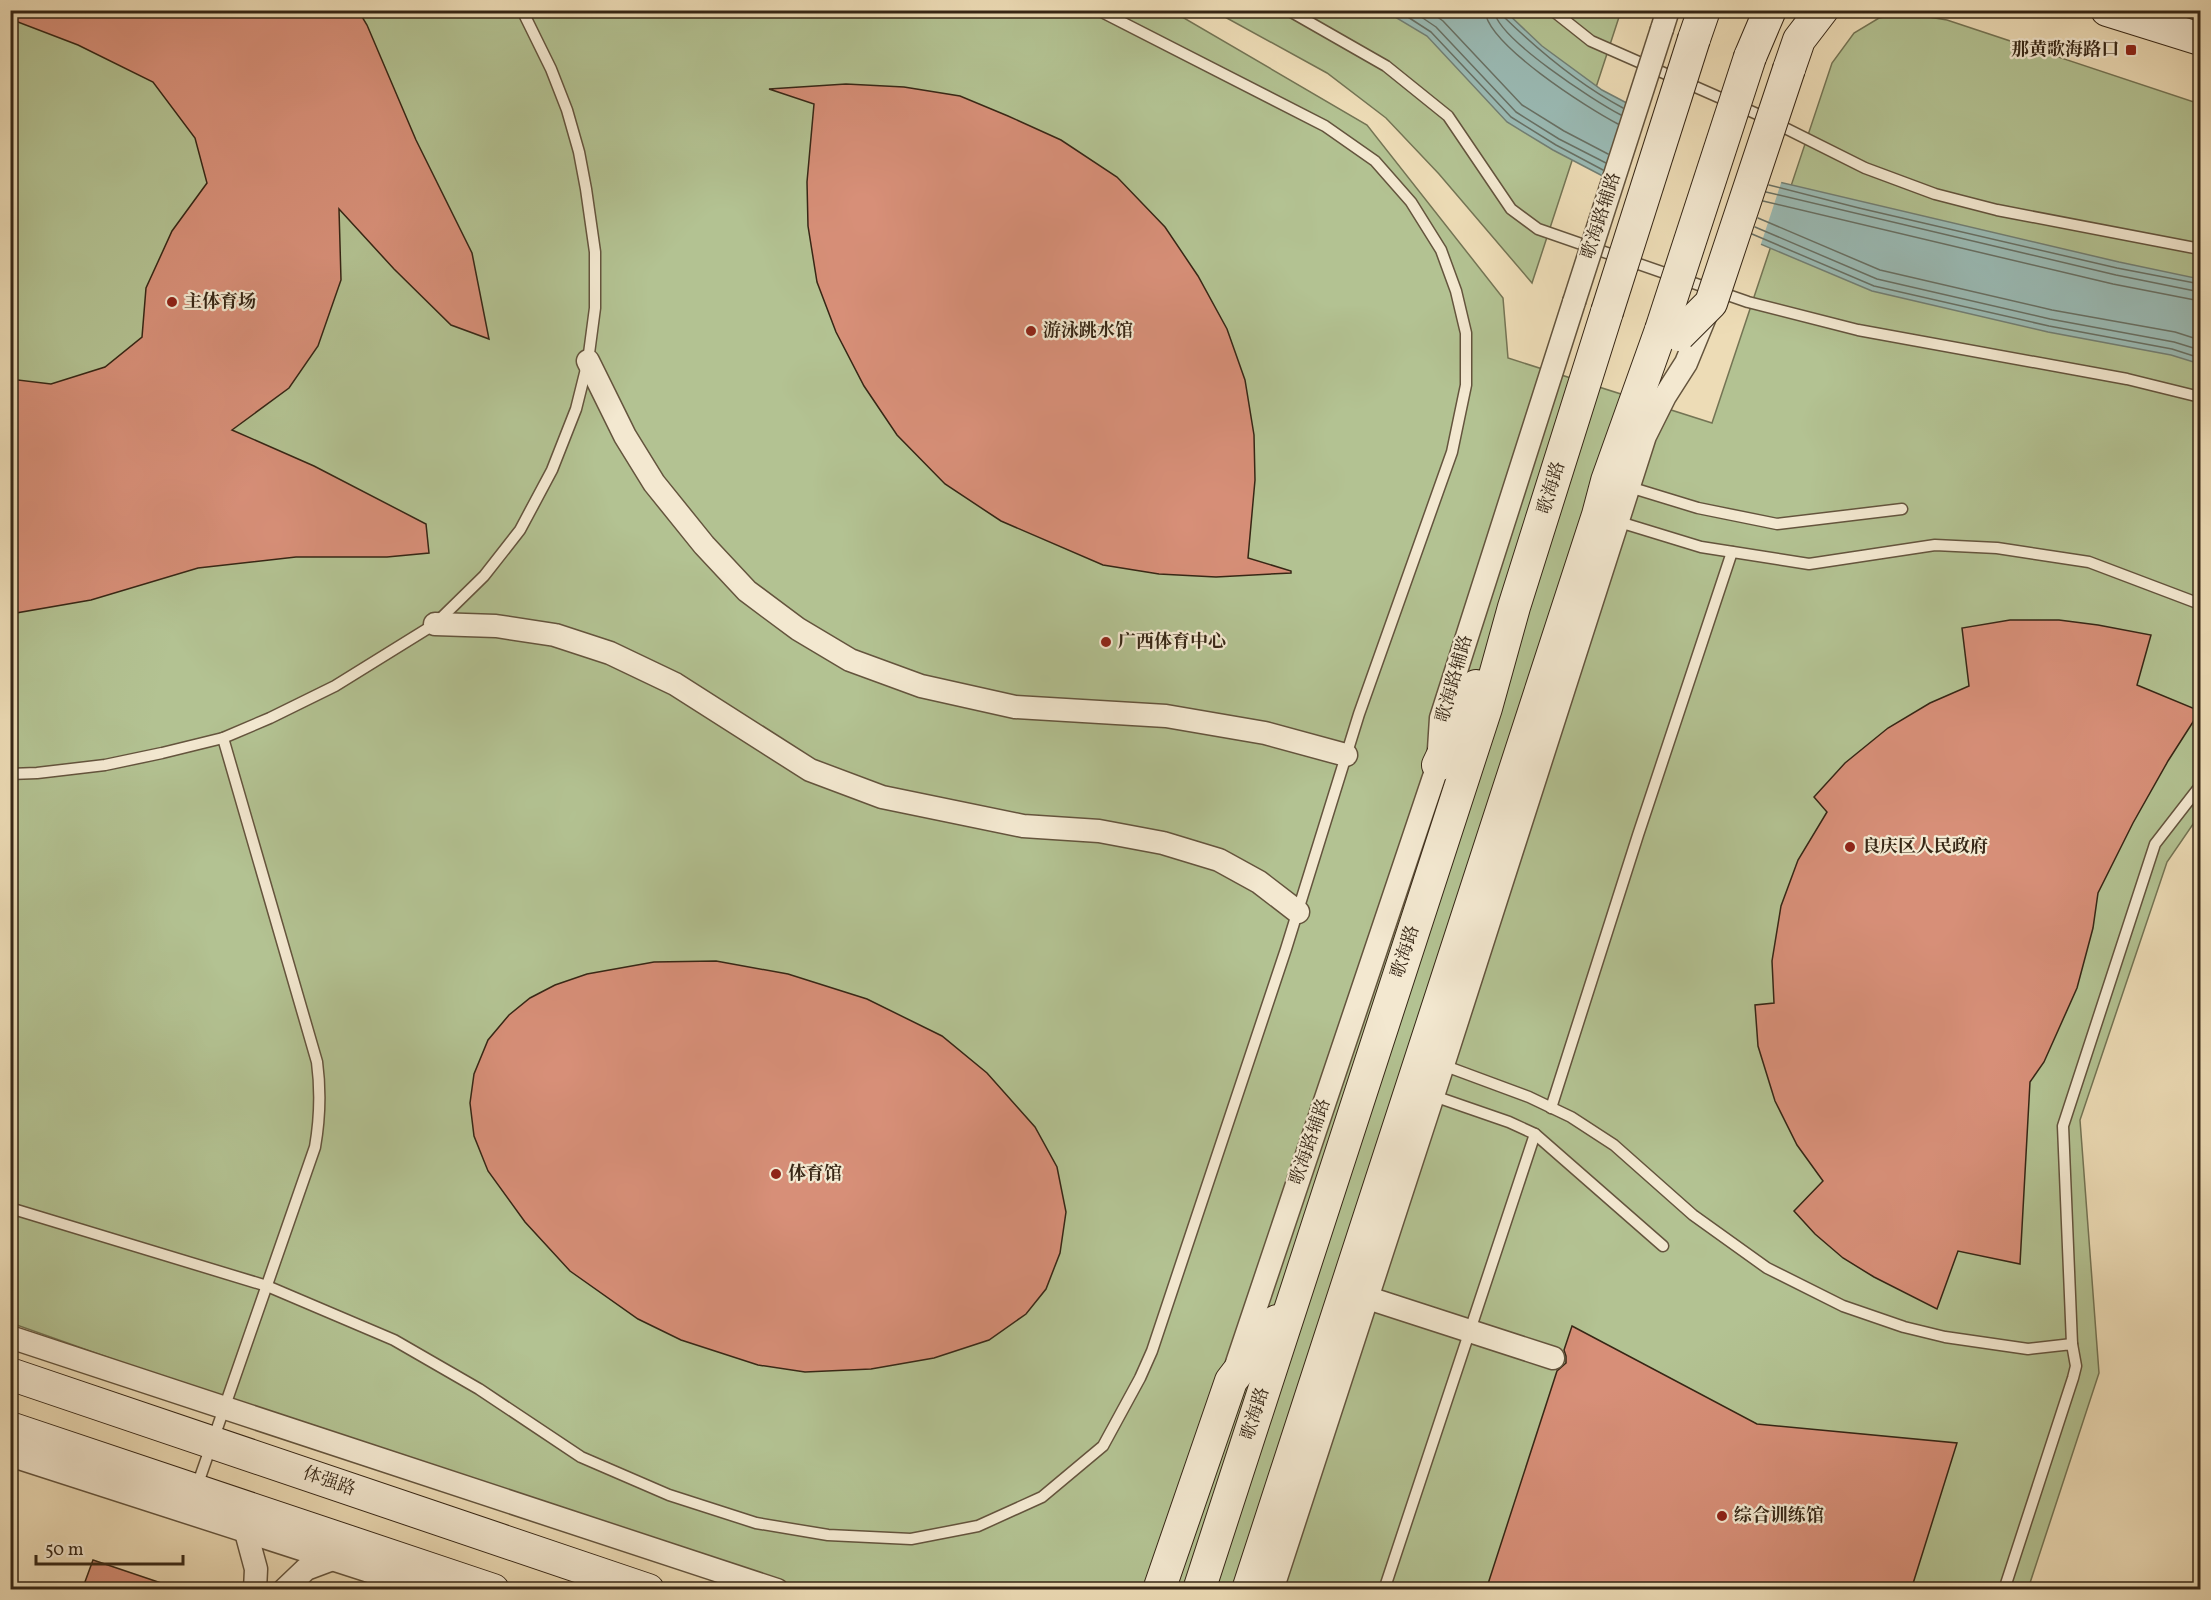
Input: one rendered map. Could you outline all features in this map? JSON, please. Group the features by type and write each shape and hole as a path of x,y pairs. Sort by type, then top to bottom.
{"main road":[{"path":"1679,335 1750,57 1770,10"},
{"path":"1256,1586 1422,1092 1608,518 1648,364 1711,303 1799,40 1822,10"},
{"path":"2107,10 2200,39"},
{"name":"歌海路","path":"1199,1590 1486,708 1514,607 1696,20"},
{"path":"1437,765 1514,607"},
{"path":"1159,1590 1231,1381 1292,1301"},
{"name":"体强路","path":"10,1374 648,1590"},
{"path":"10,1428 493,1590"}],"street":[{"name":"歌海路辅路","path":"1231,1381 1437,765 1441,718 1665,20"},
{"path":"1618,484 1665,396 1686,363 1679,335"},
{"path":"588,361 625,436 648,473 704,545 747,591 798,629 850,660 921,686 1015,707 1166,716 1265,733 1346,755"},
{"path":"435,624 496,626 555,635 610,653 675,684 810,770 882,797 958,814 1023,826 1099,831 1163,843 1219,860 1259,882 1298,912"},
{"path":"1256,1586 1368,1298 1422,1092"},
{"path":"1368,1298 1552,1358"},
{"path":"10,1337 777,1590"},
{"path":"10,1455 428,1590"},
{"path":"230,1502 242,1518 247,1530 256,1569 255,1590"},
{"path":"284,1590 306,1569 333,1558 373,1549"}],"lane":[{"path":"10,774 105,765 223,738 335,686 435,624 484,576 520,530 552,470 576,409 588,361 595,308 595,263 586,189 567,110 551,69 522,10"},
{"path":"10,1208 267,1287 394,1340 479,1389 581,1457 669,1495 756,1523 828,1535 911,1539 978,1526 1042,1497 1103,1446 1140,1378 1163,1318 1298,912 1359,714 1452,452 1466,385 1466,333 1456,291 1441,250 1411,202 1375,161 1324,126 1098,10"},
{"path":"1288,10 1386,66 1448,116 1511,209 1538,229 1748,302 1858,330 2127,380 2200,397"},
{"path":"1552,10 1591,41 1757,114 1865,168 1935,194 1996,210 2200,249"},
{"path":"1618,484 1698,508 1777,524 1902,509"},
{"path":"1608,518 1701,547 1809,564 1935,545 1997,548 2089,562 2200,604"},
{"path":"1551,1108 1732,552"},
{"path":"196,1489 315,1147 320,1117 320,1087 316,1062 223,738"},
{"path":"2004,1590 2076,1366 2072,1344 2063,1126 2155,844 2200,786"},
{"path":"1432,1061 1529,1097 1571,1117 1614,1145 1693,1215 1767,1268 1843,1306 1904,1327 1945,1337 2028,1349 2072,1344"},
{"path":"1422,1092 1509,1122 1535,1134 1663,1246"},
{"path":"1384,1590 1535,1134"}],"green space":[{"name":"广西体育中心","path":"11,11 1172,11 1367,125 1503,298 1508,358 1712,423 1832,63 1854,33 1879,18 1904,13 1947,20 2200,104 2200,814 2167,862 2080,1120 2099,1373 2028,1589 790,1589 687,1560 582,1525 11,1323"},
{"path":"1214,11 1621,11 1532,283 1439,174 1386,118 1327,73"}],"water":[{"path":"1385,11 1505,11 1542,46 1602,90 1775,181 2200,279 2200,364 2171,355 2048,332 1872,291 1618,184 1553,150 1507,122 1427,36"}],"pier":[{"path":"1630,101 1782,180 1760,247 1617,187"}],"building":[{"name":"主体育场","path":"10,10 358,10 367,25 416,140 472,253 489,339 451,325 394,269 339,209 341,280 318,346 289,388 232,430 314,466 426,524 429,553 387,557 296,557 198,568 91,600 10,614 10,379 51,384 105,367 142,337 146,288 172,231 207,183 195,138 153,82 78,45 10,19"},
{"name":"游泳跳水馆","path":"846,84 904,87 960,96 1008,116 1061,140 1117,177 1165,227 1198,276 1227,329 1245,380 1254,435 1255,480 1248,558 1291,571 1291,573 1216,577 1159,574 1103,565 1001,521 945,484 897,435 864,386 836,332 817,282 808,226 807,182 814,104 769,89"},
{"path":"2010,620 2059,620 2151,635 2137,685 2200,711 2133,823 2098,893 2093,928 2077,988 2044,1062 2030,1082 2020,1264 1958,1251 1937,1309 1874,1277 1843,1258 1815,1234 1794,1211 1823,1181 1797,1145 1775,1101 1758,1046 1755,1005 1774,1003 1772,961 1781,906 1798,860 1827,812 1814,797 1845,763 1888,728 1930,703 1969,686 1962,628"},
{"path":"716,961 788,974 867,999 942,1036 987,1073 1035,1127 1057,1167 1066,1212 1060,1253 1046,1289 1026,1314 989,1340 934,1358 871,1369 805,1372 758,1365 681,1340 638,1319 570,1271 525,1222 488,1171 474,1136 470,1103 474,1074 488,1040 509,1015 530,998 555,985 587,974 654,962"},
{"name":"综合训练馆","path":"1572,1326 1757,1424 1957,1443 1911,1590 1486,1590 1557,1371 1566,1363 1564,1350"},
{"path":"93,1560 173,1587 172,1590 82,1590"}],"place":[{"name":"那黄歌海路口","path":"2131,50"},
{"name":"主体育场","path":"172,302"},
{"name":"游泳跳水馆","path":"1031,331"},
{"name":"广西体育中心","path":"1106,642"},
{"name":"良庆区人民政府","path":"1850,847"},
{"name":"体育馆","path":"776,1174"},
{"name":"综合训练馆","path":"1722,1516"}]}
